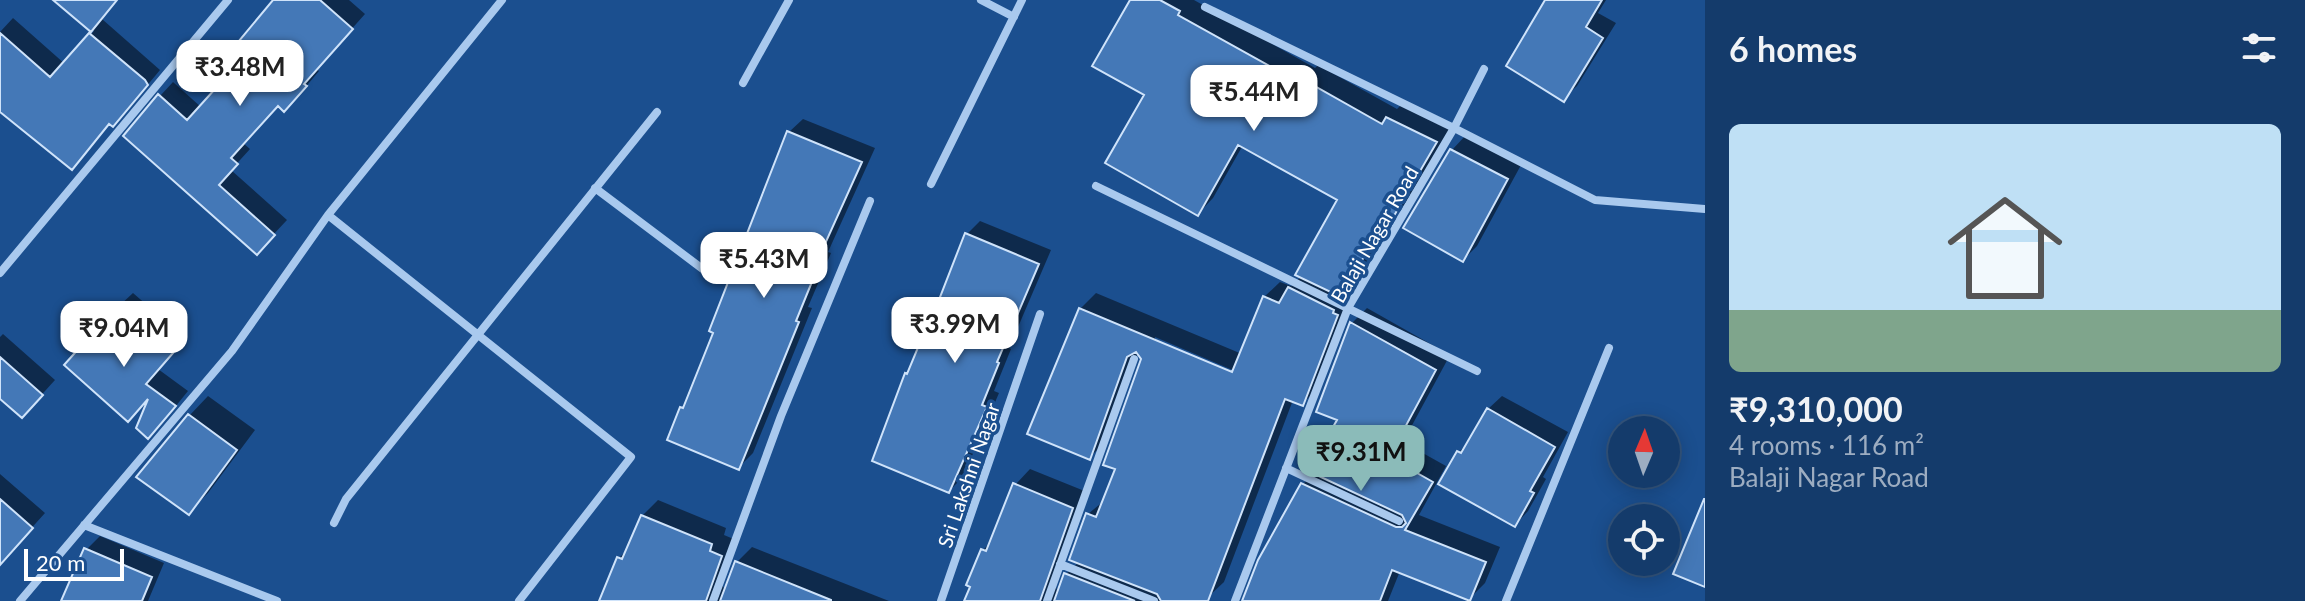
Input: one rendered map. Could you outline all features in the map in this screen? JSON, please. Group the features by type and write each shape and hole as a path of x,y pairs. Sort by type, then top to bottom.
{"street":[{"path":"0,273 228,0"},
{"path":"20,601 232,351 328,215 502,0"},
{"path":"743,83 789,0"},
{"path":"981,0 1014,17"},
{"path":"931,184 1022,0"},
{"path":"1205,7 1595,200 1705,209"},
{"name":"Balaji Nagar Road","path":"1235,601 1348,308 1454,128 1484,69"},
{"path":"334,523 346,499 657,112"},
{"path":"1096,186 1477,371"},
{"path":"595,188 704,270"},
{"path":"713,601 781,416 870,201"},
{"path":"328,215 631,457 519,601"},
{"name":"Sri Lakshni Nagar","path":"941,601 1040,314"},
{"path":"1506,601 1609,348"},
{"path":"1047,601 1134,359"},
{"path":"1286,468 1399,521"},
{"path":"84,525 277,601"},
{"path":"1060,564 1154,601"}],"building":[{"path":"53,0 117,0 91,32"},
{"path":"273,0 320,0 353,29 304,84 307,86 284,112 278,106 231,158 238,164 219,185 275,235 257,255 123,136 158,94 187,120 234,68 224,59"},
{"path":"1130,0 1160,0 1180,11 1178,15 1300,83 1302,79 1382,124 1386,117 1437,142 1391,221 1385,220 1341,297 1295,275 1337,200 1238,145 1198,216 1105,163 1144,95 1092,66"},
{"path":"1545,0 1602,0 1586,27 1603,38 1564,102 1506,66"},
{"path":"0,33 50,77 89,33 148,85 113,127 109,124 72,170 0,112"},
{"path":"787,131 862,162 815,266 818,267 796,321 799,322 739,470 667,440 713,333 709,331"},
{"path":"1450,149 1508,179 1463,262 1403,228"},
{"path":"965,233 1039,264 997,362 982,405 987,407 949,493 872,461 905,373 926,333"},
{"path":"1288,287 1334,310 1333,313 1338,315 1303,406 1285,399 1208,601 1161,601 1157,594 1069,560 1086,513 1096,517 1115,469 1103,465 1141,359 1136,352 1127,357 1090,460 1027,434 1079,308 1232,372 1263,296 1279,303"},
{"path":"118,305 173,353 146,384 176,406 148,439 136,428 148,399 128,422 64,365"},
{"path":"1350,322 1436,370 1389,457 1433,482 1405,530 1486,562 1470,601 1392,570 1380,601 1242,601 1258,560 1301,483 1396,527 1406,523 1402,515 1308,471 1337,420 1316,412"},
{"path":"0,357 43,395 22,418 0,399"},
{"path":"1487,408 1555,447 1530,491 1534,493 1515,527 1438,484 1457,451 1461,453"},
{"path":"188,414 237,450 189,515 136,477"},
{"path":"1013,483 1073,508 1040,601 964,601 970,587 966,585 981,549 986,551"},
{"path":"0,499 33,528 0,565"},
{"path":"1705,499 1705,587 1678,576 1680,557"},
{"path":"641,515 712,544 710,551 722,556 706,601 599,601 617,557 622,559"},
{"path":"84,548 152,577 142,601 61,601"},
{"path":"735,561 831,600 831,601 720,601"},
{"path":"1064,573 1135,601 1054,601"}]}
